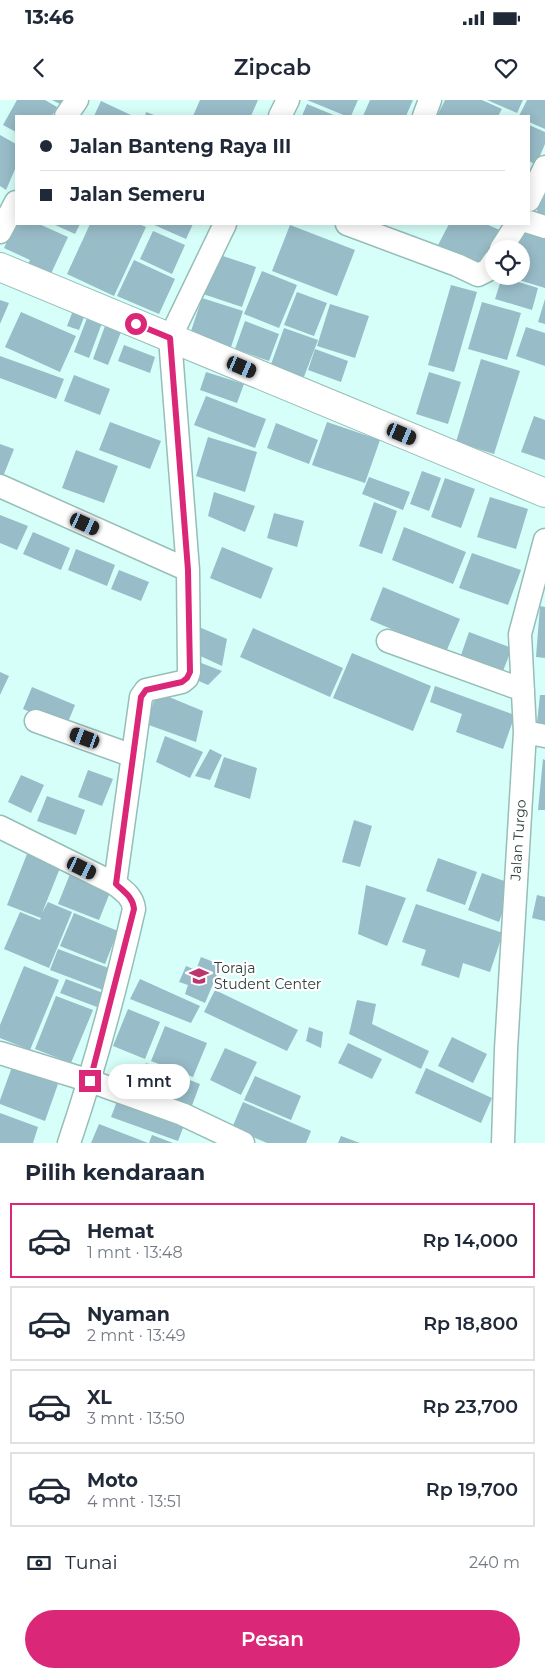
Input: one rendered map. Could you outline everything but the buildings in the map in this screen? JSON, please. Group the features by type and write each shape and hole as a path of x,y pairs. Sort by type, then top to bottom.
{"street":[{"path":"67,115 77,100"},
{"path":"280,115 288,100"},
{"path":"424,115 430,100"},
{"path":"530,198 545,167"},
{"path":"0,232 15,204"},
{"path":"530,222 545,227"},
{"path":"116,884 141,697 146,690 178,684 187,678 190,672 188,570 170,338 225,225"},
{"path":"351,225 377,230 478,275 485,272"},
{"path":"506,240 515,225"},
{"path":"0,267 545,494"},
{"path":"0,486 188,570"},
{"name":"Jalan Turgo","path":"503,1143 507,1039 535,734 523,690 520,634 545,540"},
{"path":"388,641 523,690"},
{"path":"36,721 133,756"},
{"path":"0,827 116,884 130,896 134,909 90,1081 69,1143"},
{"path":"0,1053 90,1081 182,1114 243,1143"}],"place":[{"name":"Toraja Student Center","path":"199,976"}],"route":[{"path":"90,1081 128,940 134,909 130,896 116,884 141,697 146,690 182,682 190,672 188,570 170,338 136,324"}]}
